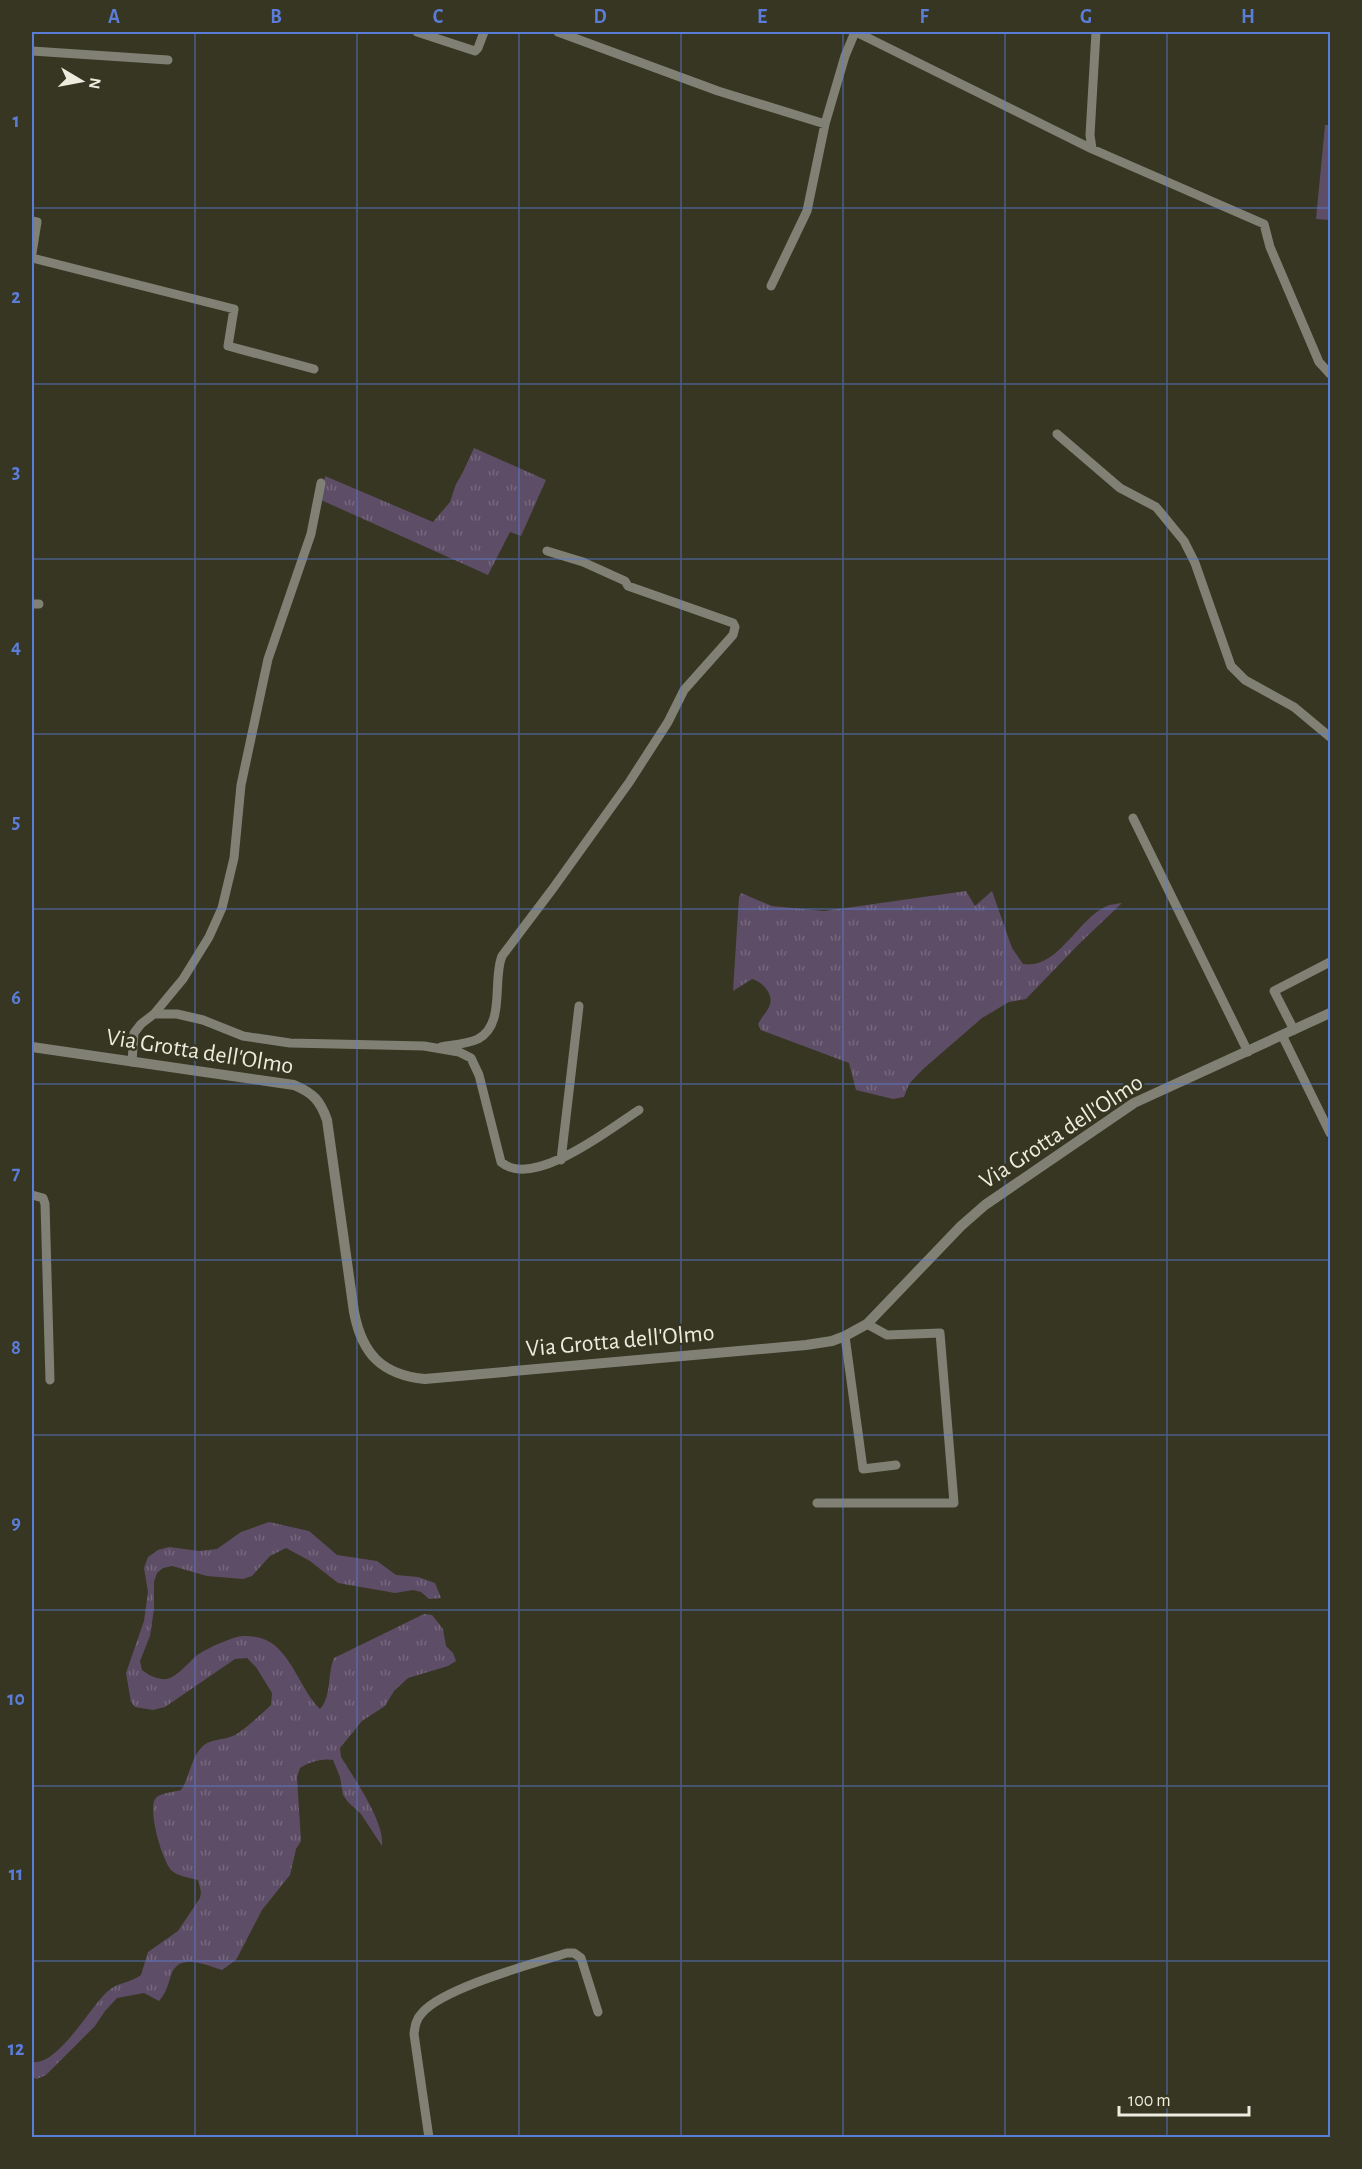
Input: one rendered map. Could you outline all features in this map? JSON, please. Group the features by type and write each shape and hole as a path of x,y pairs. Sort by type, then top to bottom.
{"street":[{"path":"417,32 471,51 478,48 484,32"},
{"path":"558,32 718,91 825,124"},
{"path":"771,286 807,211 825,124 845,56 856,32 1092,149 1264,224 1270,247 1318,362 1330,374"},
{"path":"1092,149 1090,135 1096,32"},
{"path":"32,51 168,60"},
{"path":"32,221 37,222 32,253"},
{"path":"32,258 234,309 228,346 314,369"},
{"path":"1057,434 1120,488 1156,507 1184,541 1195,563 1231,666 1245,680 1294,706 1330,737"},
{"name":"Via Grotta dell'Olmo","path":"154,1014 183,979 209,937 222,908 234,858 241,785 268,659 311,534 321,483"},
{"path":"441,1047 476,1040 488,1029 496,1006 498,964 502,956 630,781 668,722 684,690 733,635 735,627 733,623 628,586 625,581 582,562 547,551"},
{"path":"1133,818 1248,1052"},
{"path":"1294,1030 1274,991 1330,962"},
{"path":"561,1160 579,1006"},
{"name":"Via Grotta dell'Olmo","path":"32,1047 294,1085 304,1089 322,1104 327,1120 357,1328 367,1349 383,1366 406,1377 425,1379 806,1345 832,1341 845,1336 867,1324 985,1205 1134,1103 1330,1012"},
{"path":"132,1062 134,1033 154,1014"},
{"name":"Via Grotta dell'Olmo","path":"154,1014 177,1014 203,1020 243,1036 290,1043 441,1047"},
{"path":"1282,1035 1330,1132"},
{"path":"441,1047 471,1058 480,1075 495,1148 505,1166 518,1169 530,1168 561,1160 639,1110"},
{"path":"32,1195 39,1195 45,1204 50,1380"},
{"path":"817,1503 954,1503 940,1333 887,1335 867,1324"},
{"path":"845,1336 862,1469 896,1466"},
{"path":"429,2138 414,2034 416,2022 429,2006 453,1992 567,1953 574,1953 580,1958 598,2012"}],"green space":[{"path":"1325,125 1330,125 1330,220 1316,219"},
{"path":"474,448 546,480 521,536 510,532 488,575 321,500 325,476 433,522 450,502 456,484"},
{"path":"966,891 975,906 992,891 1012,948 1023,964 1035,964 1047,959 1096,912 1109,905 1122,903 1026,999 1009,1002 982,1018 922,1070 909,1084 904,1097 893,1099 856,1090 849,1063 761,1030 758,1024 769,1007 770,998 767,990 760,983 752,979 733,991 741,893 772,906 824,911"},
{"path":"269,1522 309,1531 337,1555 377,1561 396,1575 418,1577 435,1583 441,1598 429,1599 421,1592 413,1590 395,1593 338,1583 310,1561 286,1548 270,1556 252,1576 243,1579 207,1576 172,1566 163,1568 157,1573 154,1582 154,1609 150,1636 140,1661 142,1670 153,1677 167,1679 179,1672 196,1656 212,1647 239,1637 258,1637 275,1645 282,1653 320,1709 328,1691 334,1658 424,1614 432,1615 443,1629 446,1646 453,1653 456,1661 448,1666 408,1678 394,1691 385,1706 362,1721 340,1748 341,1757 374,1813 382,1836 382,1846 361,1814 343,1795 340,1777 333,1760 316,1761 300,1768 297,1777 301,1841 296,1849 290,1875 262,1910 236,1960 222,1970 201,1963 180,1964 171,1975 159,2001 144,1993 117,1998 95,2026 46,2075 37,2079 32,2077 32,2062 42,2061 62,2046 108,1991 141,1975 148,1952 178,1931 200,1898 198,1880 175,1873 168,1866 157,1836 153,1814 155,1799 163,1794 181,1790 201,1748 213,1741 235,1735 271,1705 272,1693 256,1667 247,1658 235,1659 165,1707 153,1710 135,1707 131,1702 126,1673 144,1621 148,1592 144,1568 148,1557 158,1550 169,1547 199,1551 217,1549 241,1532"}]}
